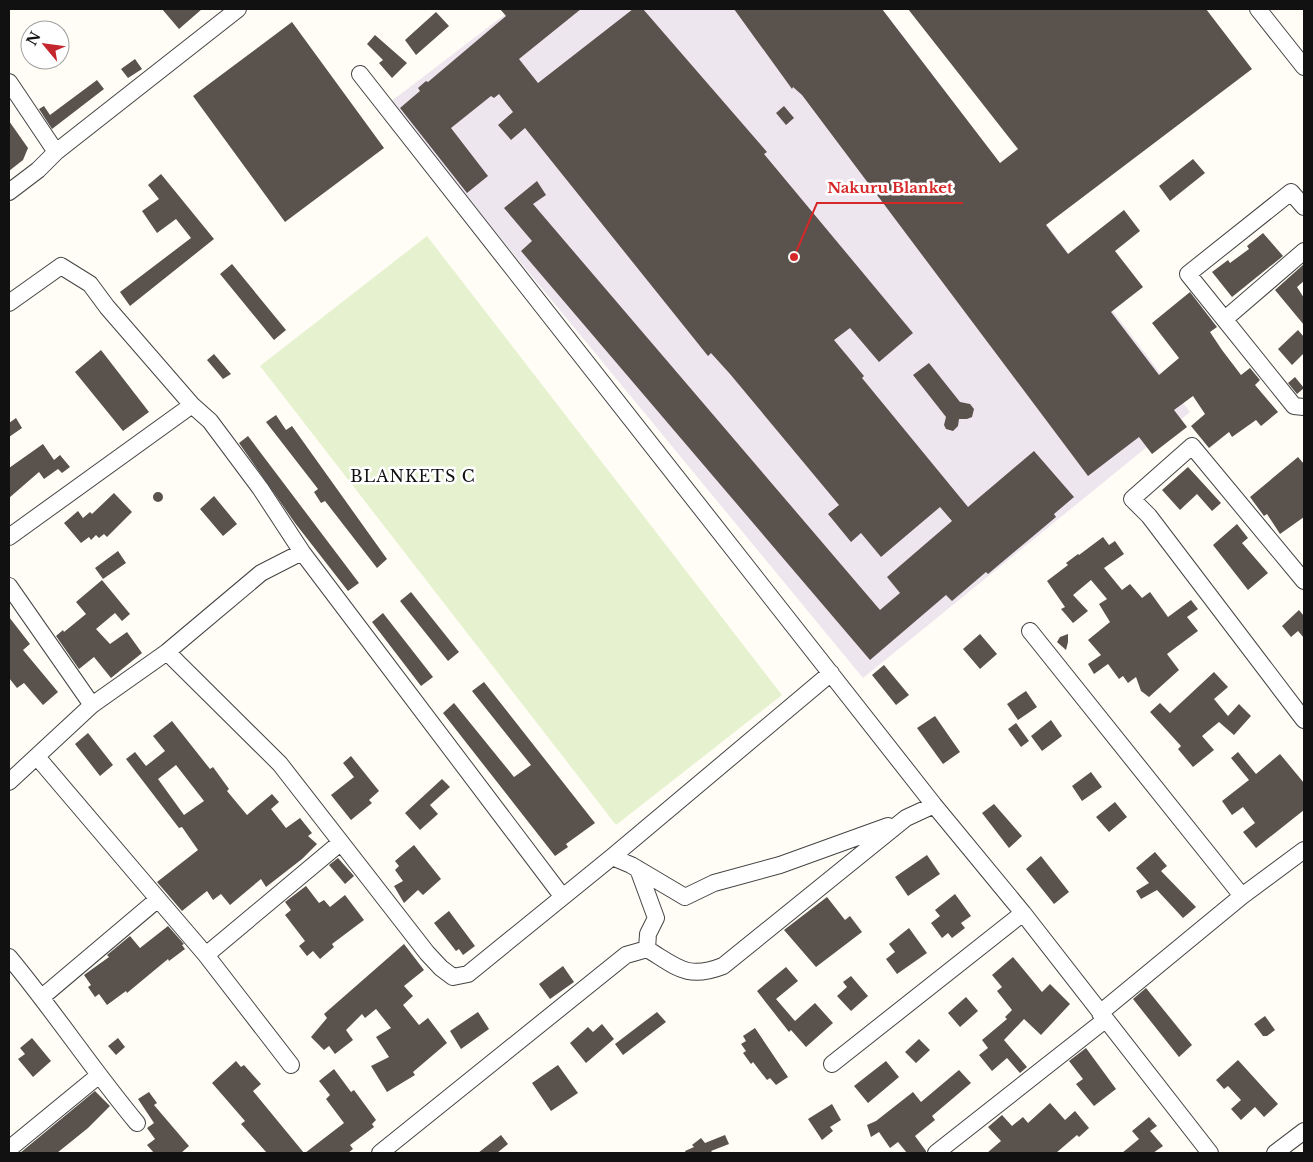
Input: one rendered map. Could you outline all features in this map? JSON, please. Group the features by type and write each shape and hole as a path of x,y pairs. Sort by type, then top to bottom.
{"street":[{"path":"9,192 38,170 56,152 238,9"},
{"path":"1258,9 1304,67"},
{"path":"360,74 934,805 1024,913 1209,1153"},
{"path":"9,82 56,152"},
{"path":"1304,207 1291,192 1188,274 1294,406 1304,407"},
{"path":"1225,319 1304,251"},
{"path":"9,303 62,266 90,284 107,307 192,405 210,421 260,488 302,552 562,896"},
{"path":"9,537 192,405"},
{"path":"1304,581 1192,446 1132,499 1148,516 1304,720"},
{"path":"9,782 38,758 92,705 167,652 261,573 302,552"},
{"path":"9,586 92,705"},
{"path":"1030,631 1242,896"},
{"path":"167,652 280,764 428,953 441,968 453,977 468,974 831,673"},
{"path":"38,758 206,955 291,1065"},
{"path":"612,856 685,897 714,883 780,865 906,818 934,805"},
{"path":"380,1153 626,955 647,949 685,972 706,972 722,966 906,818"},
{"path":"206,955 340,843"},
{"path":"936,1153 1103,1016 1242,896 1304,850"},
{"path":"638,869 656,918 648,934 647,949"},
{"path":"42,997 158,899"},
{"path":"832,1064 1024,913"},
{"path":"9,957 42,997 98,1076 137,1123"},
{"path":"9,1149 98,1076"},
{"path":"1275,1153 1304,1131"}],"shaded area":[{"path":"512,9 882,9 1190,412 863,678 389,103"}],"green space":[{"path":"427,236 782,695 616,825 260,366"}],"building":[{"path":"162,9 202,9 179,29"},
{"path":"500,9 581,9 519,59 538,83 633,9 643,9 767,152 764,154 913,333 879,362 850,328 834,340 864,376 862,378 968,507 1034,451 1074,497 1054,514 1056,517 988,574 986,572 952,601 946,595 870,660 521,251 532,241 504,208 537,181 546,195 533,204 880,610 900,593 887,577 952,521 940,507 881,557 861,533 851,542 828,514 839,505 730,374 711,353 708,356 525,128 511,140 498,125 513,112 499,94 494,98 491,96 451,128 488,176 467,193 400,108 420,91 418,88 426,81 428,82 506,16"},
{"path":"734,9 882,9 1000,163 1018,149 908,9 1206,9 1252,69 1046,225 1068,254 1124,210 1140,231 1115,251 1143,287 1111,312 1159,375 1179,358 1152,323 1190,292 1217,327 1210,332 1222,350 1241,375 1250,368 1260,380 1255,385 1278,412 1261,426 1256,420 1232,437 1229,432 1209,448 1191,426 1205,414 1193,396 1174,410 1187,427 1152,454 1139,437 1088,476 802,95 793,87 792,89"},
{"path":"436,12 449,26 416,55 405,40"},
{"path":"292,22 384,148 285,222 193,96"},
{"path":"375,35 407,63 392,78 379,63 383,60 367,44"},
{"path":"135,59 142,69 128,78 121,69"},
{"path":"97,80 104,89 52,129 39,109 44,106 50,115"},
{"path":"784,106 794,118 786,125 776,113"},
{"path":"9,121 28,148 23,160 9,171"},
{"path":"1193,159 1205,173 1170,201 1159,186"},
{"path":"161,174 214,239 130,306 120,292 191,238 176,219 157,233 142,211 159,199 148,185"},
{"path":"1263,233 1283,256 1232,297 1212,272 1228,260 1230,263 1249,249 1247,246"},
{"path":"232,264 286,330 274,340 220,274"},
{"path":"1304,264 1304,281 1297,287 1304,298 1304,325 1275,290"},
{"path":"1298,330 1304,337 1304,353 1292,365 1278,349"},
{"path":"101,350 149,412 123,431 75,372"},
{"path":"214,354 231,374 223,379 207,360"},
{"path":"929,363 960,402 970,404 974,409 972,417 959,419 958,426 953,431 946,429 944,425 946,417 913,375"},
{"path":"1295,377 1304,388 1297,394 1288,383"},
{"path":"276,415 286,430 292,426 387,559 377,568 325,501 321,503 314,492 318,489 266,422"},
{"path":"16,418 22,428 9,437 9,423"},
{"path":"248,436 359,583 348,591 295,523 239,443"},
{"path":"43,444 54,460 60,455 70,467 62,473 58,469 44,479 39,472 9,498 9,468"},
{"path":"1298,457 1304,464 1304,517 1280,534 1267,514 1264,516 1250,497"},
{"path":"1188,467 1221,503 1212,511 1197,494 1180,510 1162,490"},
{"path":"156,492 160,492 163,497 162,501 156,502 153,499 153,495"},
{"path":"114,493 132,512 107,537 104,534 99,538 96,535 91,540 89,537 81,543 64,523 78,511 83,518 90,512 92,514"},
{"path":"214,496 237,524 223,536 200,509"},
{"path":"1237,524 1248,538 1242,543 1268,573 1248,590 1213,545"},
{"path":"1103,537 1109,545 1115,541 1124,554 1104,568 1122,590 1130,584 1142,598 1150,592 1168,617 1191,600 1198,609 1187,617 1198,631 1167,654 1179,670 1149,697 1141,691 1136,677 1128,683 1123,676 1119,679 1108,664 1094,674 1088,664 1101,655 1088,640 1110,622 1099,604 1107,599 1091,580 1073,595 1088,611 1073,623 1061,609 1065,607 1047,581 1068,565 1066,563"},
{"path":"118,551 126,563 103,579 95,568"},
{"path":"102,580 130,614 122,621 115,613 96,629 110,644 127,632 142,653 111,678 94,657 79,669 56,636 63,630 64,632 86,614 76,602"},
{"path":"411,592 459,652 448,661 400,601"},
{"path":"1299,610 1304,616 1304,638 1298,631 1291,637 1282,626"},
{"path":"383,613 433,677 421,686 372,622"},
{"path":"9,617 30,644 23,650 58,692 43,705 24,683 17,688 9,678"},
{"path":"980,634 997,654 980,669 963,649"},
{"path":"1068,634 1066,650 1057,642 1060,637"},
{"path":"884,665 909,695 896,705 872,675"},
{"path":"1214,672 1228,687 1214,699 1228,716 1239,704 1251,716 1234,735 1219,722 1202,736 1214,750 1193,767 1178,749 1181,746 1150,712 1160,703 1170,713"},
{"path":"484,682 595,823 566,844 568,847 555,856 443,713 454,703 514,777 531,765 472,691"},
{"path":"1026,691 1037,707 1018,720 1007,704"},
{"path":"935,716 960,752 943,764 917,728"},
{"path":"1051,720 1062,736 1042,751 1031,736"},
{"path":"172,721 210,769 213,767 229,789 227,791 247,815 272,794 279,802 271,809 286,828 300,818 312,833 308,836 317,844 302,859 266,887 261,879 230,905 221,894 213,900 207,891 182,911 157,882 198,850 182,827 179,828 126,759 135,752 146,766 165,751 153,736","holes":["176,765 204,801 184,815 158,779"]},
{"path":"1016,723 1029,741 1021,747 1008,729"},
{"path":"88,733 113,765 100,776 75,744"},
{"path":"1238,752 1256,774 1280,754 1304,783 1304,810 1256,848 1243,832 1255,823 1243,807 1232,815 1222,801 1249,780 1231,758"},
{"path":"351,756 379,791 369,800 372,803 351,820 331,795 354,777 343,763"},
{"path":"1091,772 1102,787 1082,801 1072,786"},
{"path":"442,779 450,787 430,805 438,814 420,830 405,813"},
{"path":"1115,802 1127,817 1109,832 1096,817"},
{"path":"994,804 1022,836 1009,848 982,813"},
{"path":"414,845 441,879 423,895 418,890 404,903 394,886 403,881 395,870 399,866 395,861"},
{"path":"1155,852 1167,866 1161,871 1196,907 1183,918 1157,890 1141,899 1136,891 1149,883 1136,868"},
{"path":"927,855 940,874 908,896 895,877"},
{"path":"1041,856 1069,892 1054,904 1026,869"},
{"path":"338,858 354,876 345,884 329,865"},
{"path":"306,886 319,903 324,900 330,907 345,895 364,920 332,944 334,947 320,959 313,951 307,956 299,946 305,941 285,915 291,910 285,902"},
{"path":"955,894 971,916 961,923 965,928 952,938 948,933 942,938 931,923 940,916 935,910"},
{"path":"827,897 845,920 850,916 862,932 816,967 784,930"},
{"path":"449,911 475,946 463,955 459,949 456,951 434,923"},
{"path":"168,926 184,944 182,945 185,949 169,961 168,959 127,993 126,991 107,1005 99,994 95,997 88,987 91,985 84,975 109,957 107,955 130,936 140,948"},
{"path":"909,928 927,953 897,974 886,959 895,952 889,944"},
{"path":"404,944 424,970 404,986 413,996 403,1005 419,1025 428,1018 447,1043 413,1072 415,1075 387,1092 371,1066 389,1057 376,1037 391,1028 376,1009 365,1018 362,1014 346,1030 353,1040 335,1054 329,1046 324,1050 311,1037 327,1018 324,1014"},
{"path":"1013,957 1042,992 1050,984 1070,1004 1041,1035 1024,1019 1004,1040 1027,1067 1020,1073 1007,1058 992,1071 979,1055 988,1048 982,1040 1007,1019 1005,1017 1012,1010 997,991 1002,987 992,975"},
{"path":"563,966 574,982 550,999 539,984"},
{"path":"786,967 798,981 776,999 795,1021 815,1003 833,1023 806,1047 791,1030 789,1032 757,991"},
{"path":"851,976 868,996 851,1011 837,996 847,987 843,982"},
{"path":"1146,988 1192,1045 1179,1057 1133,999"},
{"path":"966,997 978,1011 960,1027 948,1013"},
{"path":"478,1012 489,1029 461,1049 450,1031"},
{"path":"657,1012 666,1022 623,1055 615,1044"},
{"path":"1265,1016 1275,1030 1267,1036 1263,1036 1254,1024"},
{"path":"602,1024 614,1039 586,1063 570,1043 588,1027 593,1032"},
{"path":"755,1028 788,1077 776,1085 770,1078 767,1080 743,1053 746,1051 741,1044 746,1041 743,1036"},
{"path":"32,1038 51,1061 33,1077 18,1059 25,1054 20,1048"},
{"path":"118,1038 125,1047 116,1055 108,1046"},
{"path":"919,1039 930,1050 916,1063 905,1052"},
{"path":"1086,1048 1116,1089 1094,1106 1076,1084 1083,1079 1069,1061"},
{"path":"1238,1060 1278,1104 1264,1117 1255,1107 1241,1120 1231,1109 1241,1100 1228,1086 1224,1089 1216,1080"},
{"path":"236,1061 241,1067 244,1065 261,1084 253,1091 304,1153 267,1153 241,1124 245,1121 212,1083"},
{"path":"886,1061 899,1077 868,1103 854,1086"},
{"path":"558,1065 578,1093 551,1111 532,1083"},
{"path":"334,1069 351,1092 354,1090 376,1120 372,1124 374,1127 350,1145 353,1149 348,1153 305,1153 344,1123 326,1099 330,1095 319,1081"},
{"path":"959,1070 971,1083 932,1116 935,1120 915,1136 926,1153 907,1153 898,1142 890,1148 879,1132 871,1137 867,1125 876,1121 913,1092 921,1102"},
{"path":"95,1091 110,1106 88,1128 57,1153 20,1153"},
{"path":"149,1092 157,1103 154,1105 189,1146 181,1153 154,1153 147,1145 155,1139 147,1128 154,1123 138,1099"},
{"path":"1050,1103 1065,1120 1075,1111 1089,1128 1079,1137 1077,1135 1056,1153 987,1153 1001,1141 988,1127 1002,1115 1012,1126 1023,1117 1028,1123"},
{"path":"832,1104 841,1120 830,1127 833,1131 822,1140 808,1119"},
{"path":"1149,1117 1157,1126 1150,1131 1163,1146 1153,1153 1122,1153 1139,1139 1132,1131"},
{"path":"501,1135 508,1144 497,1153 478,1153"},
{"path":"725,1135 729,1144 711,1151 713,1153 686,1153 685,1151 694,1147 692,1145 701,1138 705,1143"}],"place":[{"name":"Nakuru Blanket","path":"794,257"}],"district":[{"name":"BLANKETS C","path":"413,476"}]}
